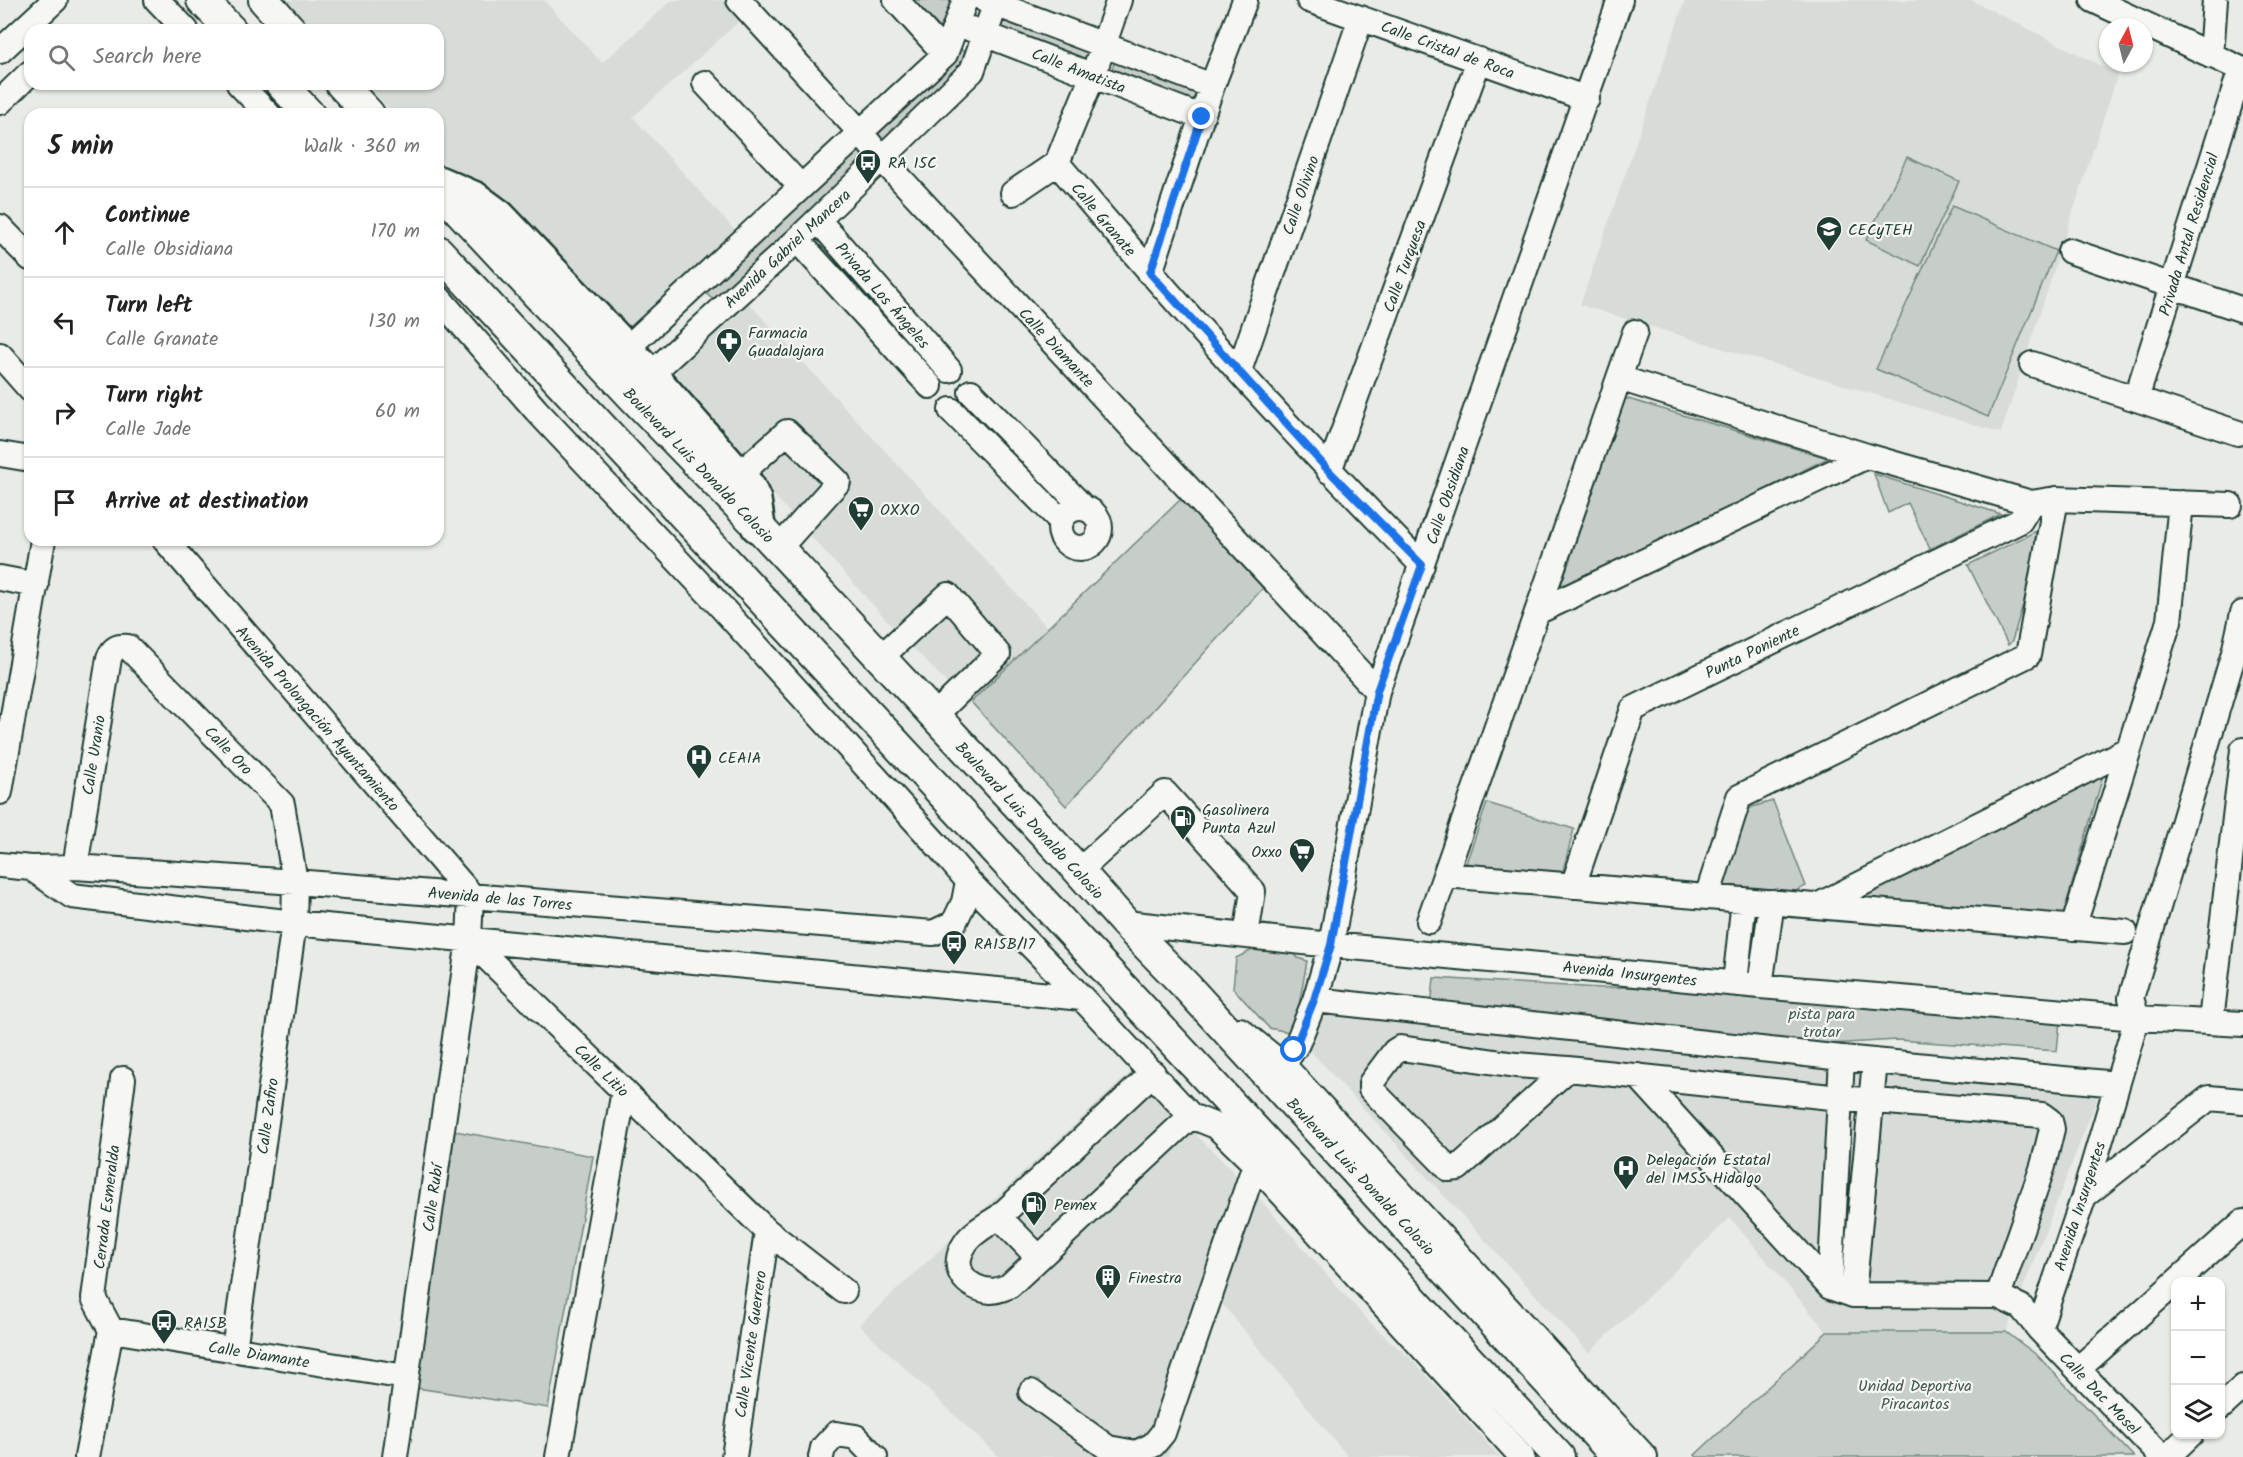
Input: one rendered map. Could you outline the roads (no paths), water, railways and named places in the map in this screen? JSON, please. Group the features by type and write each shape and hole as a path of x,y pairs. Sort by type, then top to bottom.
{"highway":[{"path":"444,186 475,199 498,216 650,375 748,487 769,537"}],"main road":[{"path":"202,0 225,24"},
{"path":"264,0 286,24"},
{"path":"287,90 303,108"},
{"path":"347,90 363,108"},
{"name":"Boulevard Luis Donaldo Colosio","path":"444,194 631,395 769,537 881,657 1617,1457"},
{"path":"444,258 1259,1152 1559,1457"}],"street":[{"path":"29,24 55,0"},
{"path":"157,0 180,24"},
{"name":"Calle Diamante","path":"739,0 882,159 1377,691"},
{"path":"896,0 945,54"},
{"path":"625,350 945,54 965,0"},
{"path":"1014,193 1057,163 1093,75 1119,0"},
{"path":"1150,273 1212,86 1245,0"},
{"name":"Calle Cristal de Roca","path":"1309,0 1587,99"},
{"name":"Calle Obsidiana","path":"1283,1065 1297,1044 1331,945 1377,691 1620,0"},
{"path":"2093,0 2242,70"},
{"path":"2211,56 2215,0"},
{"name":"Calle Amatista","path":"993,1 1212,86"},
{"name":"Avenida Gabriel Mancera","path":"650,375 797,240 972,71 986,34 993,1"},
{"name":"Calle Olivino","path":"1239,371 1361,18"},
{"name":"Calle Amatista","path":"957,24 1202,117"},
{"path":"0,51 24,29"},
{"name":"Calle Turquesa","path":"1329,471 1479,60"},
{"name":"Privada Antal Residencial","path":"2136,399 2242,70"},
{"path":"0,102 24,79"},
{"path":"705,84 801,187"},
{"path":"244,90 260,108"},
{"name":"Calle Granate","path":"1057,163 1150,273 1329,471 1422,565"},
{"name":"Privada Los Ángeles","path":"818,220 948,370"},
{"path":"0,227 24,252"},
{"name":"Privada Los Ángeles","path":"797,240 930,386"},
{"path":"2070,251 2243,309"},
{"path":"695,286 719,312"},
{"path":"444,304 536,410 713,598 968,881 1153,1073 1191,1116 1216,1126 1259,1152 1522,1457"},
{"path":"1429,921 1635,332"},
{"path":"0,355 24,382"},
{"path":"2032,364 2238,434"},
{"path":"948,370 957,371 965,376 970,384 971,392 967,401 951,410 935,403 930,395 930,386 937,375 948,370"},
{"path":"1619,378 1867,456 2031,503 2056,499 2230,505"},
{"path":"971,392 1084,508 1093,512 1100,530 1097,538 1090,545 1080,548 1071,546 1064,539 1060,530 1061,521 1066,513 1075,508 1084,508"},
{"path":"951,410 1061,521"},
{"path":"739,475 787,432 838,482 769,537"},
{"path":"0,454 24,458"},
{"path":"1537,612 1867,456"},
{"path":"1707,897 1739,797 2028,655 2056,499"},
{"name":"Punta Poniente","path":"1573,886 1633,709 2020,521 2031,503"},
{"path":"2073,928 2169,621 2181,503"},
{"path":"0,792 42,546"},
{"name":"Avenida Prolongación Ayuntamiento","path":"170,546 471,895"},
{"path":"0,579 36,585"},
{"path":"881,657 948,595 998,654 934,716"},
{"path":"2137,1018 2131,998 2234,653 2243,612"},
{"name":"Calle Uranio","path":"75,867 109,658 112,650 119,646"},
{"name":"Calle Oro","path":"119,646 128,647 282,804 295,882"},
{"path":"1816,906 2129,749"},
{"path":"2211,1021 2243,750"},
{"path":"1079,871 1165,793 1253,891 1246,936"},
{"name":"Avenida de las Torres","path":"0,865 75,867 295,882 933,933 954,923 964,902 968,881"},
{"path":"31,867 72,896 294,923 1082,999"},
{"path":"160,907 164,873"},
{"path":"1445,875 2125,932"},
{"name":"Calle Zafiro","path":"234,1350 294,923 295,882"},
{"path":"469,940 471,895"},
{"path":"1735,983 1744,900"},
{"path":"1760,986 1772,902"},
{"name":"Avenida Insurgentes","path":"1125,923 1760,986 2137,1018 2243,1024"},
{"name":"Calle Litio","path":"469,940 767,1231 844,1291"},
{"name":"Calle Rubí","path":"395,1457 469,940"},
{"path":"1186,986 1283,1065 1645,1457"},
{"path":"1314,1000 1842,1058 2117,1084"},
{"name":"Avenida Insurgentes","path":"2039,1329 2084,1196 2137,1018"},
{"path":"1568,1069 1458,1168 1453,1169 1449,1169 1371,1089 1371,1083 1400,1048 1516,1065 1568,1069 1638,1076 1840,1098 2042,1115 2050,1121 2052,1129 2043,1166 1998,1296 1853,1295 1830,1287 1638,1076"},
{"path":"1830,1287 1842,1058"},
{"path":"1853,1295 1875,1061"},
{"path":"1153,1073 999,1217 971,1236 964,1245 959,1260 959,1272 970,1285 993,1291 1009,1286 1191,1116"},
{"name":"Cerrada Esmeralda","path":"111,1330 94,1298 123,1079"},
{"path":"558,1457 624,1090"},
{"path":"2084,1196 2209,1098 2243,1101"},
{"path":"1031,1392 1108,1448 1136,1453 1154,1445 1163,1433 1259,1152"},
{"path":"999,1217 1039,1258"},
{"path":"2182,1277 2243,1222"},
{"name":"Calle Vicente Guerrero","path":"734,1457 767,1231"},
{"path":"2078,1369 2171,1286"},
{"name":"Calle Dac Mosel","path":"1998,1296 2021,1307 2039,1329 2162,1457"},
{"path":"87,1457 111,1330"},
{"name":"Calle Diamante","path":"111,1330 406,1377"},
{"path":"2225,1403 2243,1387"},
{"path":"821,1457 823,1448 836,1434 856,1437 875,1457"},
{"path":"2167,1457 2186,1439"}],"place":[{"name":"RA 15C","path":"868,185"},
{"name":"CECyTEH","path":"1829,252"},
{"name":"Farmacia Guadalajara","path":"729,364"},
{"name":"OXXO","path":"861,532"},
{"name":"CEAIA","path":"699,780"},
{"name":"Gasolinera Punta Azul","path":"1183,841"},
{"name":"Oxxo","path":"1302,874"},
{"name":"RA15B/17","path":"954,966"},
{"name":"Delegación Estatal del IMSS Hidalgo","path":"1626,1191"},
{"name":"Pemex","path":"1034,1227"},
{"name":"Finestra","path":"1108,1300"},
{"name":"RA15B","path":"164,1345"}],"park label":[{"name":"pista para trotar","path":"1822,1022"},
{"name":"Unidad Deportiva Piracantos","path":"1915,1394"}]}
